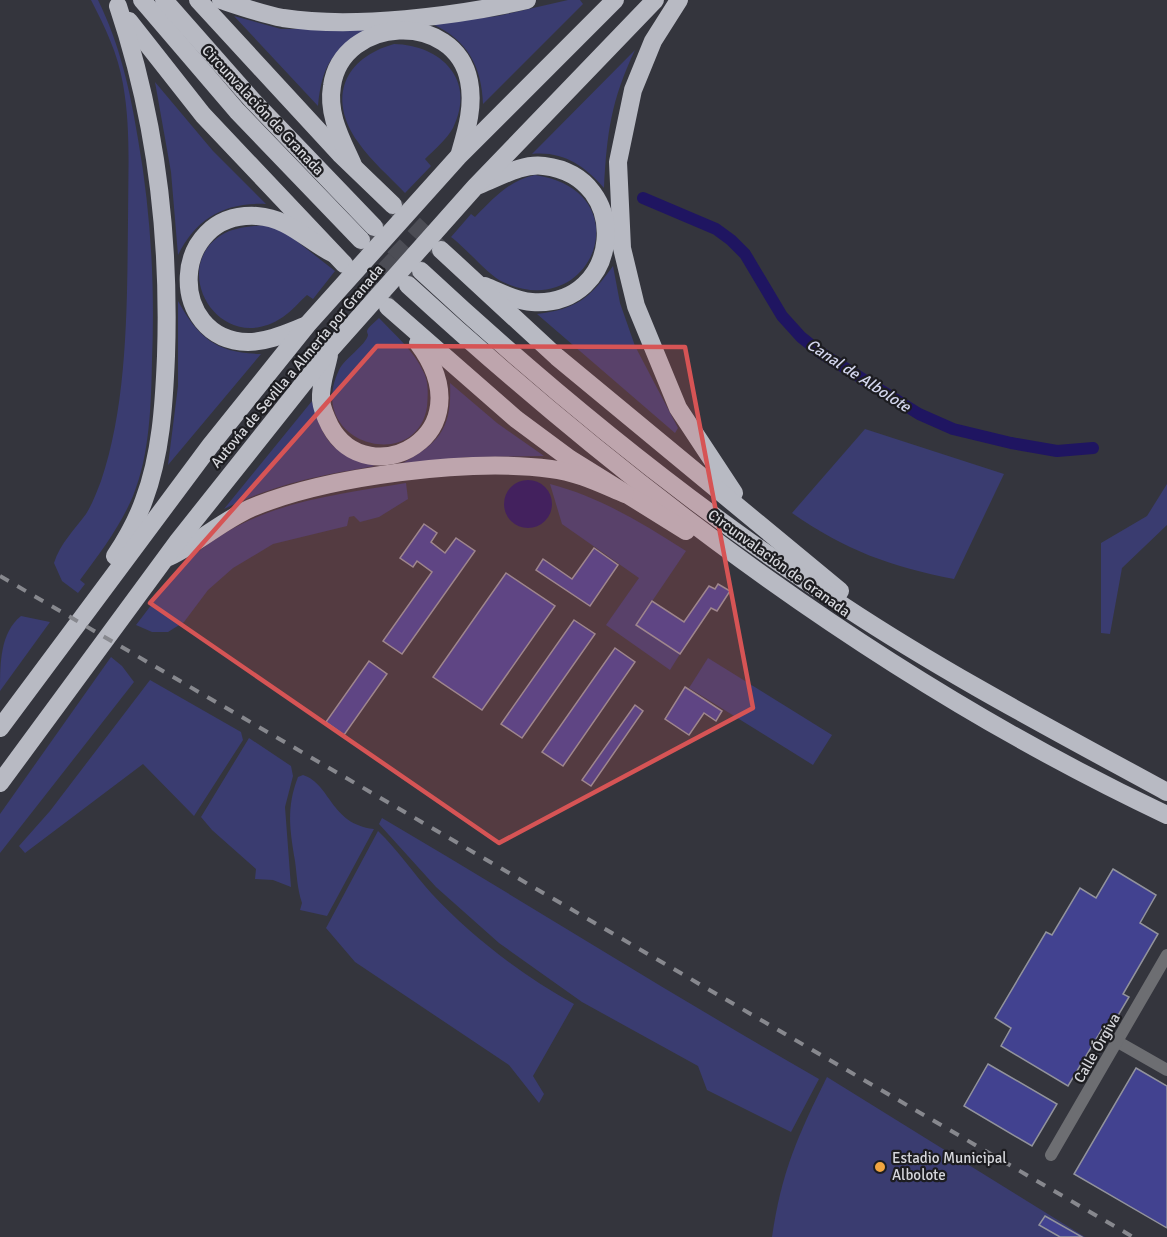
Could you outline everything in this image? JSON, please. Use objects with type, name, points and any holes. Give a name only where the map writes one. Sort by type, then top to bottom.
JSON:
[{"type":"highway","name":"Circunvalación de Granada","points":[[142,0],[237,111],[367,233],[164,0]]},
{"type":"highway","points":[[198,0],[393,205]]},
{"type":"highway","points":[[221,0],[259,13],[318,21],[424,16],[527,0]]},
{"type":"highway","name":"Autovía de Sevilla a Almería por Granada","points":[[92,596],[307,325],[458,157],[615,0]]},
{"type":"highway","name":"Autovía de Sevilla a Almería por Granada","points":[[0,783],[123,614],[255,441],[335,344],[460,203],[655,0]]},
{"type":"highway","points":[[679,0],[653,40],[633,90],[618,162],[622,248],[636,306],[678,408],[747,512]]},
{"type":"highway","points":[[116,3],[158,62],[203,115],[339,259],[286,222],[257,216],[233,219],[214,228],[201,238],[192,254],[188,273],[189,290],[196,311],[210,328],[228,338],[248,342],[271,339],[307,325]]},
{"type":"highway","points":[[0,728],[92,596],[134,525],[145,497],[158,447],[165,395],[168,303],[157,168],[143,92],[116,3]]},
{"type":"highway","points":[[353,165],[335,126],[331,104],[332,85],[339,64],[349,51],[363,39],[383,31],[406,30],[428,35],[448,46],[461,62],[469,79],[471,107],[458,157]]},
{"type":"highway","points":[[475,187],[518,168],[543,165],[565,170],[584,182],[598,198],[605,217],[607,237],[599,266],[588,282],[571,294],[552,302],[518,299],[475,283]]},
{"type":"highway","points":[[441,250],[566,364],[747,512],[819,575],[854,601],[867,621]]},
{"type":"highway","name":"Circunvalación de Granada","points":[[1167,792],[1035,720],[867,621],[722,522],[608,435],[490,335],[415,278],[470,342],[593,446],[800,603],[884,658],[984,718],[1167,815]]},
{"type":"highway","points":[[388,307],[516,419],[570,459],[723,557],[748,564]]},
{"type":"highway","points":[[335,344],[321,402],[334,433],[347,447],[364,455],[401,453],[418,444],[431,430],[438,416],[441,399],[439,378],[430,358],[405,321]]},
{"type":"highway","points":[[165,559],[248,509],[309,489],[382,475],[480,467],[553,469],[625,494]]},
{"type":"highway","points":[[1107,784],[1127,804],[1167,828]]},
{"type":"street","name":"Calle Órgiva","points":[[1051,1155],[1167,955]]},
{"type":"street","points":[[1118,1042],[1167,1070]]},
{"type":"highlighted area","points":[[377,346],[685,347],[753,708],[499,843],[150,603]]},
{"type":"shaded area","points":[[91,0],[98,0],[106,17],[128,85],[135,121],[149,222],[153,333],[148,429],[139,480],[116,529],[80,580],[85,584],[78,593],[62,581],[54,563],[64,543],[90,506],[110,451],[121,386],[127,285],[126,101],[114,51]]},
{"type":"shaded area","points":[[568,0],[580,0],[583,4],[483,104],[480,78],[470,56],[455,38],[432,24],[498,16]]},
{"type":"shaded area","points":[[234,16],[281,29],[366,29],[337,52],[331,60],[322,80],[318,106]]},
{"type":"shaded area","points":[[394,44],[411,46],[440,58],[450,68],[461,95],[459,111],[453,128],[425,159],[431,166],[405,193],[363,149],[349,126],[344,110],[343,95],[352,70],[377,50]]},
{"type":"shaded area","points":[[635,50],[615,101],[604,188],[572,161],[553,155],[532,154]]},
{"type":"shaded area","points":[[155,82],[213,151],[266,204],[237,206],[213,215],[194,231],[178,255],[171,172]]},
{"type":"shaded area","points":[[535,175],[568,186],[588,204],[596,227],[593,250],[581,271],[561,285],[535,290],[497,279],[451,237],[471,214],[475,217],[509,186]]},
{"type":"shaded area","points":[[266,225],[285,232],[335,271],[313,299],[307,295],[283,317],[260,327],[238,327],[221,318],[207,303],[200,285],[200,266],[208,248],[225,233],[240,228]]},
{"type":"shaded area","points":[[613,266],[620,303],[635,346],[678,428],[675,433],[537,314],[563,309],[581,300],[597,286]]},
{"type":"shaded area","points":[[178,301],[194,325],[211,341],[232,351],[261,354],[168,465],[178,386]]},
{"type":"shaded area","points":[[379,318],[419,364],[428,388],[427,407],[419,428],[404,440],[385,444],[366,441],[349,432],[336,416],[332,395],[339,370],[363,343],[368,335],[368,329]]},
{"type":"shaded area","points":[[450,383],[497,423],[544,456],[470,457],[403,463],[427,448],[442,432],[449,411]]},
{"type":"shaded area","points":[[312,401],[321,427],[332,445],[349,456],[375,466],[298,482],[262,493],[224,509]]},
{"type":"shaded area","points":[[865,429],[1004,474],[954,579],[910,569],[869,555],[831,537],[792,513]]},
{"type":"shaded area","points":[[528,480],[545,487],[552,504],[545,521],[528,528],[511,521],[504,504],[511,487]]},
{"type":"shaded area","points":[[406,483],[408,499],[379,517],[360,522],[354,516],[349,517],[347,526],[273,544],[233,568],[208,590],[184,622],[168,632],[152,632],[136,625],[189,560],[221,535],[245,522],[270,512],[324,497]]},
{"type":"shaded area","points":[[550,484],[603,504],[637,521],[686,551],[636,625],[680,654],[670,670],[606,625],[639,578],[562,524]]},
{"type":"shaded area","points":[[1167,484],[1167,525],[1122,568],[1110,634],[1101,633],[1101,543],[1147,516]]},
{"type":"shaded area","points":[[21,616],[50,622],[0,691],[1,659],[5,640],[14,623]]},
{"type":"shaded area","points":[[111,657],[122,666],[134,682],[0,853],[0,814]]},
{"type":"shaded area","points":[[708,658],[832,735],[813,765],[689,688]]},
{"type":"shaded area","points":[[150,680],[241,732],[243,740],[194,816],[143,764],[25,853],[19,846],[50,811]]},
{"type":"shaded area","points":[[249,738],[291,766],[293,776],[285,807],[291,887],[273,880],[255,879],[256,869],[212,830],[201,817]]},
{"type":"shaded area","points":[[303,775],[320,787],[348,820],[359,826],[374,829],[327,916],[300,910],[302,903],[297,882],[290,809],[298,777]]},
{"type":"shaded area","points":[[382,818],[819,1079],[791,1132],[707,1090],[698,1066],[582,1002],[499,943],[436,887],[379,824]]},
{"type":"shaded area","points":[[378,831],[447,910],[517,968],[574,1004],[533,1076],[544,1094],[539,1103],[509,1065],[355,962],[326,928]]},
{"type":"shaded area","name":"Estadio Municipal Albolote","points":[[827,1077],[1085,1237],[772,1237],[780,1193],[792,1155],[807,1117]]},
{"type":"building","points":[[424,524],[437,533],[431,542],[445,553],[456,538],[475,551],[402,654],[383,641],[432,572],[417,561],[413,567],[400,558]]},
{"type":"building","points":[[594,548],[618,565],[590,606],[536,570],[543,559],[572,579]]},
{"type":"building","points":[[506,573],[555,606],[482,710],[433,677]]},
{"type":"building","points":[[718,584],[730,591],[717,611],[711,608],[680,654],[636,625],[652,601],[684,622],[709,586],[715,589]]},
{"type":"building","points":[[574,620],[595,634],[522,738],[501,724]]},
{"type":"building","points":[[615,648],[635,662],[563,766],[542,752]]},
{"type":"building","points":[[369,661],[387,674],[344,735],[326,722]]},
{"type":"building","points":[[685,687],[722,711],[716,721],[704,713],[689,735],[665,719]]},
{"type":"building","points":[[635,705],[643,711],[591,786],[582,780]]},
{"type":"building","points":[[1113,869],[1156,895],[1140,923],[1158,934],[1123,994],[1129,997],[1110,1029],[1104,1026],[1068,1086],[1001,1046],[1011,1028],[995,1018],[1046,932],[1052,935],[1080,888],[1096,898]]},
{"type":"building","points":[[988,1064],[1057,1104],[1032,1146],[964,1106]]},
{"type":"building","points":[[1136,1068],[1167,1086],[1167,1228],[1074,1174]]},
{"type":"building","points":[[1045,1216],[1082,1237],[1060,1237],[1039,1225]]},
{"type":"waterway","name":"Canal de Albolote","points":[[643,198],[716,229],[731,240],[745,254],[782,316],[801,337],[821,353],[919,414],[953,429],[1011,443],[1057,451],[1093,448]]},
{"type":"tunnel","points":[[394,206],[440,249]]},
{"type":"tunnel","points":[[374,227],[419,270]]},
{"type":"tunnel","points":[[363,241],[408,284]]},
{"type":"tunnel","points":[[344,264],[388,306]]},
{"type":"railway","points":[[0,576],[1133,1237]]},
{"type":"place","name":"Estadio Municipal Albolote","points":[[880,1167]]}]
